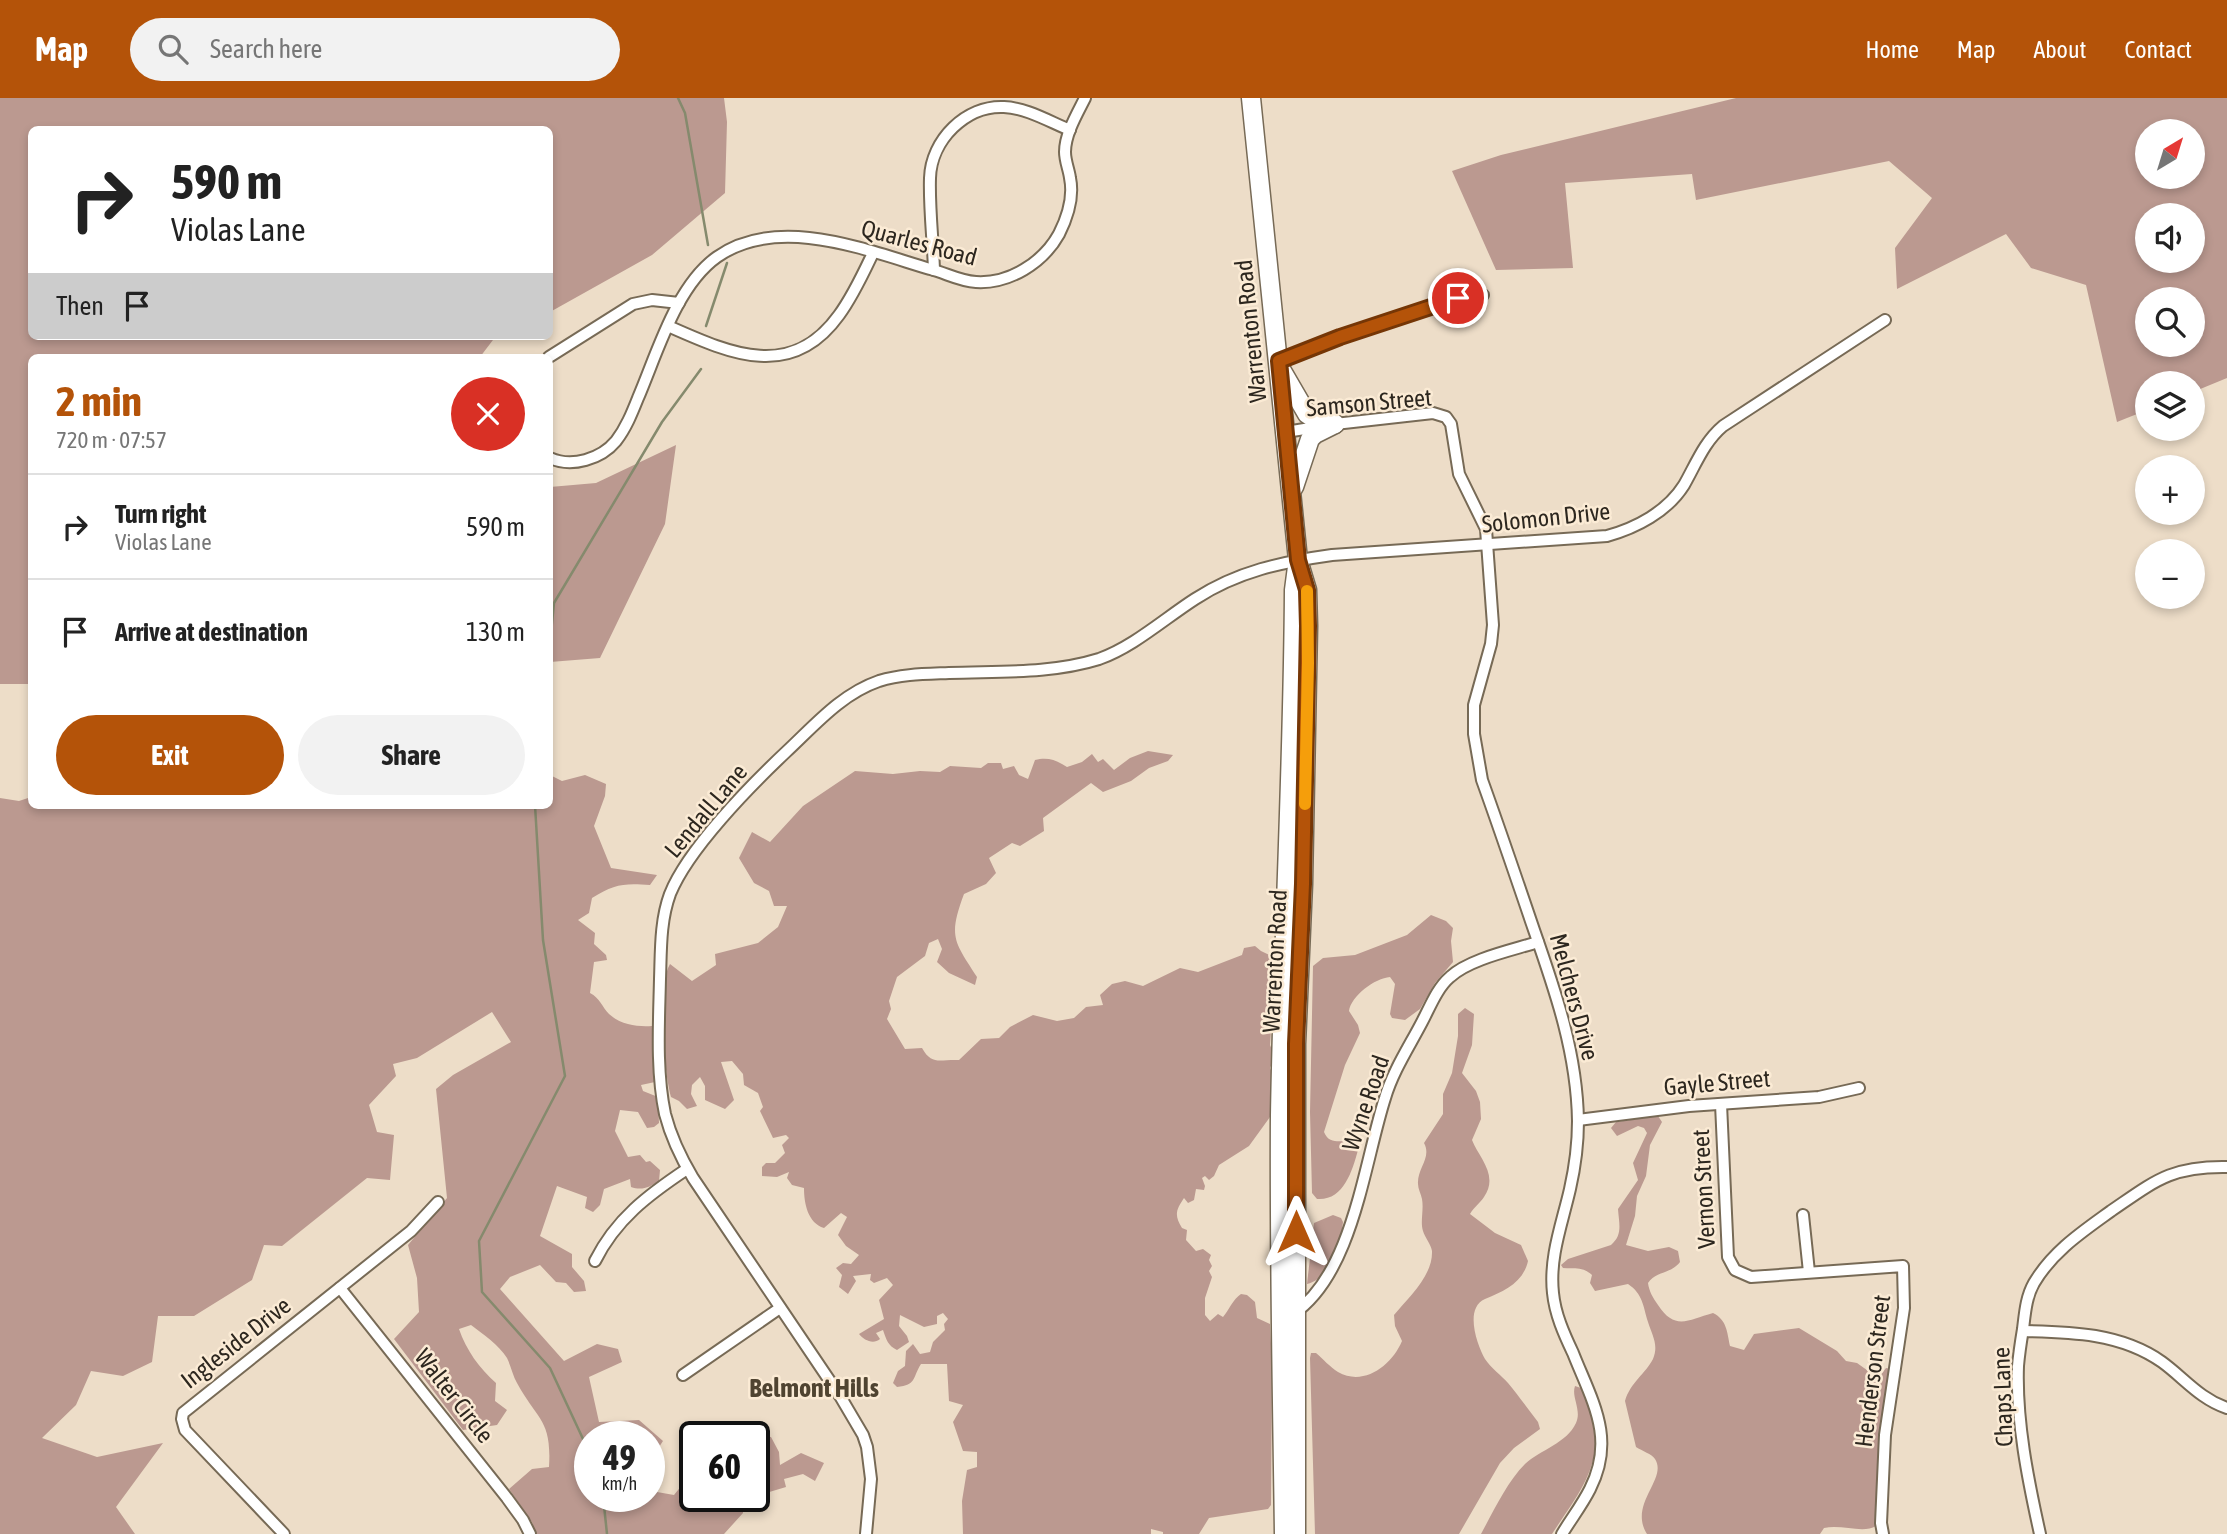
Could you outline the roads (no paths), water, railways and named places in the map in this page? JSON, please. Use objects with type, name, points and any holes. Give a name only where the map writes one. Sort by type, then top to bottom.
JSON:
[{"type":"main road","name":"Warrenton Road","points":[[1251,98],[1298,560],[1307,590],[1303,884],[1296,1044],[1296,1534]]},
{"type":"main road","points":[[1279,363],[1307,414],[1335,424]]},
{"type":"main road","points":[[1292,493],[1311,439],[1315,433],[1335,424]]},
{"type":"main road","name":"Warrenton Road","points":[[1284,1534],[1280,1113],[1292,753],[1294,590],[1298,560]]},
{"type":"street","name":"Quarles Road","points":[[553,459],[562,462],[587,460],[615,442],[632,411],[679,303],[696,277],[715,258],[751,240],[773,236],[816,237],[963,280],[992,281],[1017,274],[1042,256],[1059,234],[1070,204],[1071,180],[1065,153],[1070,130],[1085,98]]},
{"type":"street","points":[[934,270],[930,176],[936,150],[948,132],[978,111],[1004,107],[1025,111],[1070,130]]},
{"type":"street","points":[[668,326],[713,346],[743,355],[762,358],[792,352],[805,346],[830,327],[846,304],[873,253]]},
{"type":"street","points":[[1279,363],[1340,337],[1458,298],[1483,295]]},
{"type":"street","points":[[553,354],[633,304],[652,300],[679,303]]},
{"type":"street","name":"Solomon Drive","points":[[1298,560],[1332,555],[1607,536],[1624,531],[1670,504],[1709,439],[1723,426],[1885,320]]},
{"type":"street","name":"Samson Street","points":[[1286,432],[1433,413],[1446,417],[1453,430],[1460,474],[1486,529],[1487,545]]},
{"type":"street","name":"Melchers Drive","points":[[1487,545],[1493,625],[1491,644],[1474,705],[1476,757],[1565,1022],[1571,1051],[1578,1120],[1575,1161],[1553,1261],[1553,1295],[1562,1329],[1600,1420],[1603,1449],[1598,1473],[1590,1490],[1562,1534]]},
{"type":"street","name":"Lendall Lane","points":[[866,1534],[871,1479],[863,1434],[687,1169],[670,1130],[660,1074],[659,1009],[664,913],[678,879],[711,833],[774,764],[838,703],[866,686],[914,674],[1044,669],[1083,664],[1119,650],[1225,582],[1262,567],[1298,560]]},
{"type":"street","name":"Wyne Road","points":[[1280,1323],[1314,1297],[1331,1273],[1351,1221],[1385,1097],[1400,1062],[1443,985],[1458,970],[1538,942]]},
{"type":"street","name":"Gayle Street","points":[[1578,1120],[1637,1111],[1819,1097],[1859,1088]]},
{"type":"street","name":"Vernon Street","points":[[1721,1104],[1728,1258],[1735,1270]]},
{"type":"street","name":"Chaps Lane","points":[[2040,1534],[2021,1419],[2018,1366],[2026,1304],[2034,1284],[2059,1251],[2071,1240],[2168,1174],[2207,1167],[2227,1167]]},
{"type":"street","points":[[595,1261],[614,1229],[632,1209],[687,1169]]},
{"type":"street","name":"Ingleside Drive","points":[[284,1534],[185,1430],[182,1419],[186,1409],[411,1231],[438,1202]]},
{"type":"street","points":[[1803,1215],[1809,1272]]},
{"type":"street","name":"Henderson Street","points":[[1735,1270],[1740,1275],[1751,1277],[1903,1266],[1904,1308],[1885,1435],[1881,1523],[1883,1534]]},
{"type":"street","name":"Walter Circle","points":[[340,1288],[507,1498],[530,1534]]},
{"type":"street","points":[[683,1375],[780,1308]]},
{"type":"street","points":[[2023,1331],[2094,1335],[2124,1342],[2146,1351],[2202,1396],[2227,1408]]},
{"type":"waterway","points":[[678,98],[685,113],[708,245]]},
{"type":"waterway","points":[[706,326],[727,263]]},
{"type":"waterway","points":[[553,613],[554,603],[662,422],[701,369]]},
{"type":"waterway","points":[[535,809],[543,940],[565,1076],[479,1241],[482,1292],[550,1368],[575,1421]]},
{"type":"waterway","points":[[605,1512],[607,1534]]},
{"type":"district","name":"Belmont Hills","points":[[814,1388]]}]
